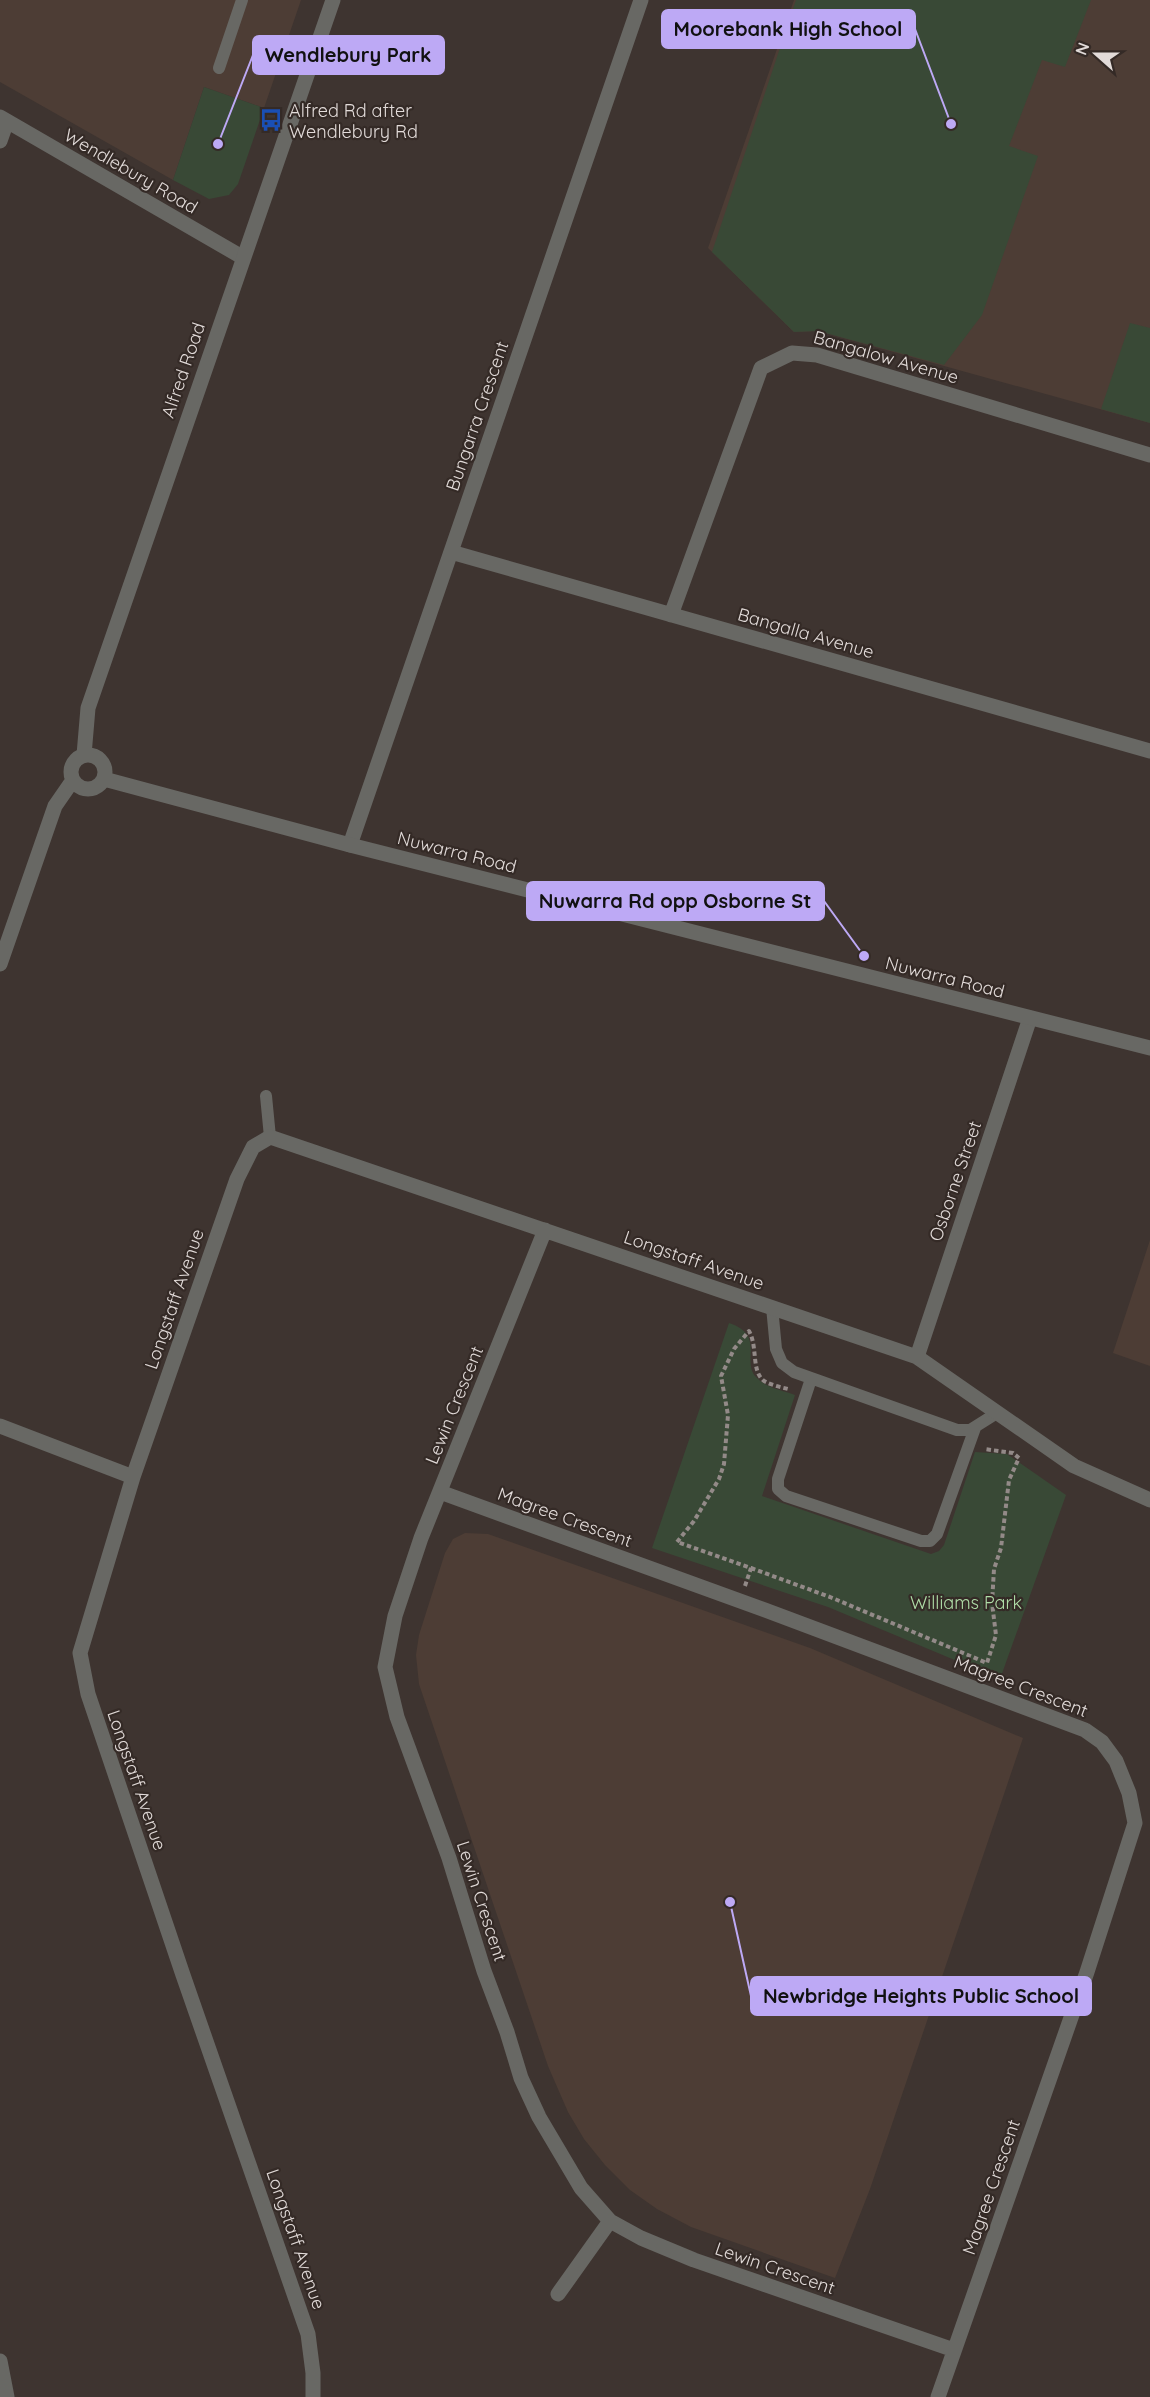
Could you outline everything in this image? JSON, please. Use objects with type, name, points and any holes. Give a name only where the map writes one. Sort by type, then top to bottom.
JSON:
[{"type":"street","name":"Alfred Road","points":[[84,755],[88,708],[242,257],[333,0]]},
{"type":"street","name":"Bungarra Crescent","points":[[350,845],[641,0]]},
{"type":"street","name":"Wendlebury Road","points":[[3,119],[242,257]]},
{"type":"street","points":[[0,141],[3,119]]},
{"type":"street","name":"Bangalow Avenue","points":[[671,615],[761,368],[792,353],[817,355],[1150,455]]},
{"type":"street","name":"Bangalla Avenue","points":[[451,552],[1150,751]]},
{"type":"street","points":[[84,755],[95,756],[103,763],[104,779],[97,787],[81,788],[73,780],[71,775],[73,765],[84,755]]},
{"type":"street","name":"Nuwarra Road","points":[[104,779],[350,845],[1150,1048]]},
{"type":"street","points":[[0,964],[54,806],[73,780]]},
{"type":"street","name":"Osborne Street","points":[[916,1357],[1030,1018]]},
{"type":"street","name":"Longstaff Avenue","points":[[313,2397],[313,2373],[308,2334],[88,1694],[80,1653],[133,1477],[237,1179],[244,1160],[253,1147],[270,1137],[916,1357],[1074,1466],[1150,1500]]},
{"type":"street","name":"Lewin Crescent","points":[[545,1230],[421,1539],[395,1616],[385,1667],[397,1717],[449,1858],[484,1971],[507,2032],[521,2078],[539,2117],[581,2188],[610,2221],[641,2238],[694,2260],[954,2350]]},
{"type":"street","points":[[0,1426],[133,1477]]},
{"type":"street","name":"Magree Crescent","points":[[440,1492],[1085,1730],[1102,1742],[1116,1761],[1129,1793],[1135,1823],[1087,1972],[938,2397]]},
{"type":"street","points":[[558,2294],[610,2221]]},
{"type":"street","points":[[0,2361],[7,2397]]},
{"type":"lane","points":[[219,68],[242,0]]},
{"type":"lane","points":[[266,1096],[270,1137]]},
{"type":"lane","points":[[772,1307],[776,1349],[782,1363],[794,1372],[957,1430],[970,1431],[997,1413]]},
{"type":"lane","points":[[811,1378],[778,1479],[778,1489],[786,1496],[921,1541],[930,1541],[937,1534],[975,1428]]},
{"type":"path","points":[[806,1395],[765,1382],[758,1374],[755,1341],[749,1330],[734,1349],[724,1368],[722,1383],[728,1415],[724,1464],[712,1494],[676,1542],[830,1597],[987,1663],[996,1635],[992,1603],[994,1569],[1001,1548],[1009,1480],[1019,1458],[1013,1453],[1002,1450],[968,1447]]},
{"type":"path","points":[[739,1601],[752,1568]]},
{"type":"shaded area","points":[[0,0],[301,0],[264,108],[204,87],[173,180],[0,82]]},
{"type":"shaded area","points":[[794,0],[1150,0],[1150,423],[818,331],[794,332],[708,248]]},
{"type":"shaded area","points":[[1150,1240],[1150,1366],[1113,1353]]},
{"type":"shaded area","points":[[465,1533],[488,1534],[810,1648],[1023,1738],[870,2189],[835,2278],[691,2227],[657,2209],[630,2190],[605,2165],[584,2139],[568,2112],[548,2066],[419,1684],[416,1655],[419,1635],[445,1553],[453,1539]]},
{"type":"green space","points":[[796,0],[1091,0],[1065,67],[1042,60],[1009,146],[1038,156],[982,315],[944,365],[818,331],[794,332],[712,252]]},
{"type":"green space","points":[[204,87],[264,108],[238,184],[229,195],[209,199],[173,180]]},
{"type":"green space","points":[[1130,323],[1150,328],[1150,423],[1101,409]]},
{"type":"green space","name":"Williams Park","points":[[729,1323],[747,1334],[751,1348],[752,1371],[756,1377],[769,1386],[795,1395],[762,1496],[931,1554],[939,1551],[944,1545],[975,1452],[1007,1454],[1066,1495],[1000,1679],[828,1607],[652,1548]]},
{"type":"place","name":"Alfred Rd after Wendlebury Rd","points":[[271,120]]},
{"type":"place","name":"Moorebank High School","points":[[951,124]]},
{"type":"place","name":"Wendlebury Park","points":[[218,144]]},
{"type":"place","name":"Nuwarra Rd opp Osborne St","points":[[864,956]]},
{"type":"place","name":"Newbridge Heights Public School","points":[[730,1902]]}]
